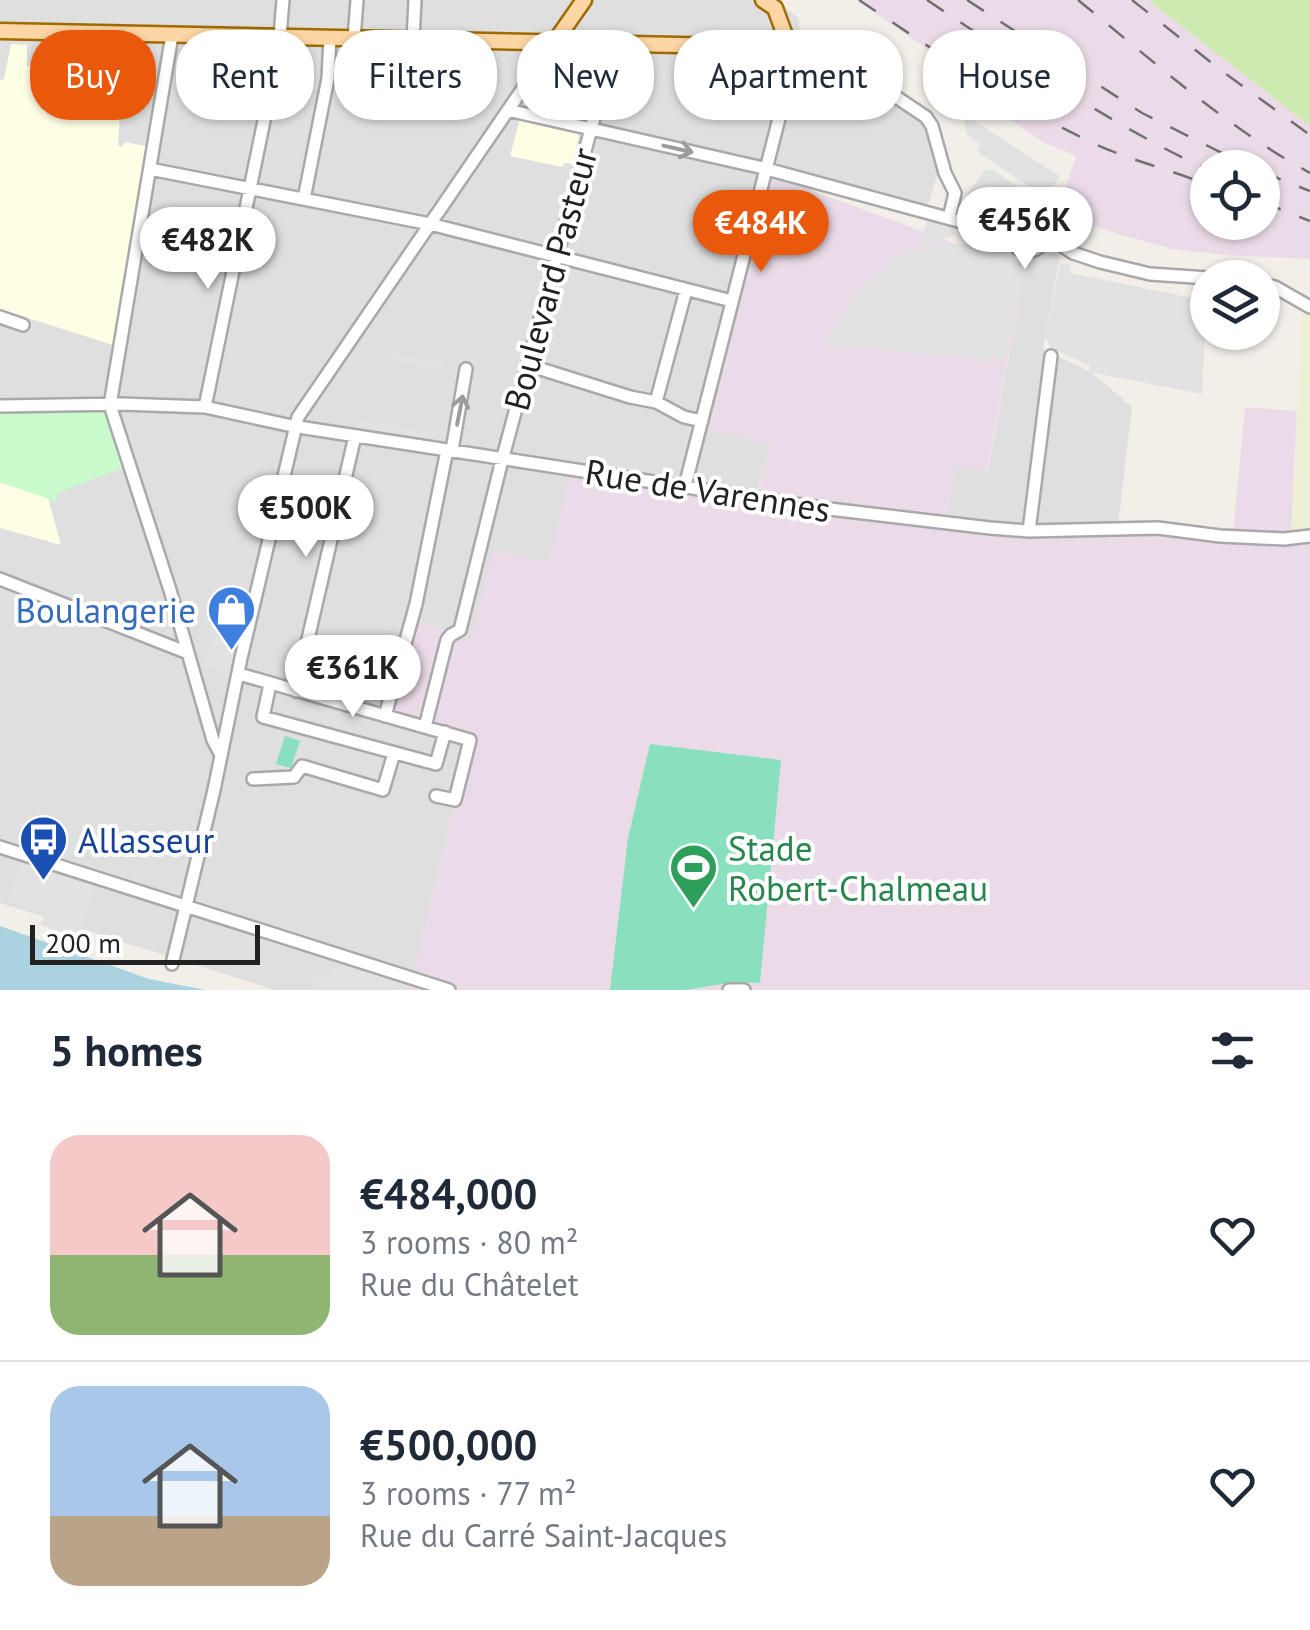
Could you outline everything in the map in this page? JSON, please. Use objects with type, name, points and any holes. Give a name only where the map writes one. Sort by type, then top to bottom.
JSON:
[{"type":"main road","points":[[563,30],[584,0]]},
{"type":"main road","points":[[763,0],[775,8],[783,30]]},
{"type":"main road","points":[[0,31],[176,34]]},
{"type":"main road","points":[[314,38],[334,38]]},
{"type":"street","points":[[281,30],[283,0]]},
{"type":"street","points":[[354,30],[356,0]]},
{"type":"street","points":[[414,30],[415,0]]},
{"type":"street","points":[[172,34],[110,405],[213,740],[221,755]]},
{"type":"street","points":[[304,199],[328,78],[330,38]]},
{"type":"street","points":[[172,964],[298,417],[517,97]]},
{"type":"street","points":[[903,102],[932,126],[944,173],[955,192],[951,213]]},
{"type":"street","points":[[508,110],[766,168],[951,213],[984,228],[1012,231]]},
{"type":"street","points":[[205,406],[264,120]]},
{"type":"street","name":"Boulevard Pasteur","points":[[426,727],[447,640],[460,630],[593,120]]},
{"type":"street","points":[[685,486],[776,120]]},
{"type":"street","points":[[150,169],[430,224],[732,301]]},
{"type":"street","points":[[1073,253],[1044,234],[1040,224],[1030,219],[1020,221],[1012,231],[1013,244],[1029,252],[1038,248],[1073,253],[1150,274],[1190,277]]},
{"type":"street","points":[[1038,248],[1044,234]]},
{"type":"street","points":[[656,402],[686,290]]},
{"type":"street","points":[[1280,292],[1310,308]]},
{"type":"street","points":[[0,317],[22,324]]},
{"type":"street","points":[[1029,531],[1051,356]]},
{"type":"street","points":[[528,366],[656,402],[702,422]]},
{"type":"street","points":[[386,716],[416,604],[466,369]]},
{"type":"street","name":"Rue de Varennes","points":[[0,406],[205,406],[355,436],[887,517],[1029,531],[1158,528],[1252,538],[1310,536]]},
{"type":"street","points":[[296,691],[355,436]]},
{"type":"street","points":[[0,579],[188,652]]},
{"type":"street","points":[[239,674],[470,740],[455,800],[436,796]]},
{"type":"street","points":[[270,684],[263,717],[436,764],[445,732]]},
{"type":"street","points":[[208,723],[226,734]]},
{"type":"street","points":[[253,779],[294,777],[302,766],[383,790],[394,752]]},
{"type":"street","points":[[0,847],[448,990]]},
{"type":"street","points":[[730,990],[744,990]]},
{"type":"shaded area","points":[[0,0],[773,0],[799,18],[800,30],[674,30],[674,120],[903,120],[903,107],[928,123],[940,166],[924,218],[773,176],[710,428],[771,446],[754,501],[549,562],[493,552],[471,640],[414,619],[470,741],[410,990],[275,990],[0,903]]},
{"type":"shaded area","points":[[857,0],[1148,0],[1310,126],[1310,259],[1172,249],[1057,212],[1076,156],[1043,142],[1011,120],[1086,120],[1086,30],[923,30],[923,46]]},
{"type":"shaded area","points":[[11,44],[27,45],[30,120],[120,120],[118,145],[122,147],[125,142],[146,146],[113,345],[0,309],[0,81],[4,79]]},
{"type":"shaded area","points":[[520,120],[579,136],[572,164],[562,167],[510,156]]},
{"type":"shaded area","points":[[964,120],[972,120],[1060,176],[1054,186],[1040,194],[977,152],[980,144],[967,135]]},
{"type":"shaded area","points":[[992,169],[1028,195],[1024,203],[990,211],[967,195],[984,171]]},
{"type":"shaded area","points":[[772,176],[1025,269],[987,470],[954,467],[947,522],[1117,534],[1233,534],[1245,407],[1297,411],[1291,536],[1310,534],[1310,990],[410,990],[470,742],[391,720],[413,619],[471,640],[493,551],[549,562],[570,475],[755,501],[771,446],[710,429]]},
{"type":"shaded area","points":[[927,219],[953,227],[955,235],[920,246]]},
{"type":"shaded area","points":[[939,242],[1004,248],[1015,261],[1025,262],[1005,362],[823,344],[854,296],[893,259]]},
{"type":"shaded area","points":[[1040,250],[1060,255],[1043,349],[1091,372],[1132,407],[1117,534],[947,523],[954,466],[988,469],[1025,269]]},
{"type":"shaded area","points":[[1060,263],[1071,265],[1070,273],[1190,298],[1190,350],[1204,350],[1202,394],[1089,372],[1090,366],[1050,347],[1045,338]]},
{"type":"shaded area","points":[[1303,308],[1310,313],[1310,534],[1291,537]]},
{"type":"shaded area","points":[[390,353],[446,363],[441,370],[385,359]]},
{"type":"shaded area","points":[[359,420],[435,432],[434,443],[358,431]]},
{"type":"shaded area","points":[[0,482],[48,498],[61,545],[0,528]]},
{"type":"shaded area","points":[[211,635],[239,641],[231,673],[204,667]]},
{"type":"shaded area","points":[[20,861],[95,886],[80,933],[73,936],[40,925],[45,913],[9,901]]},
{"type":"shaded area","points":[[348,963],[398,980],[394,990],[311,990],[315,978]]},
{"type":"green space","points":[[1148,0],[1310,0],[1310,126]]},
{"type":"green space","points":[[103,409],[123,468],[59,492],[55,501],[0,482],[0,411]]},
{"type":"green space","points":[[285,736],[300,741],[291,768],[276,764]]},
{"type":"green space","name":"Stade Robert-Chalmeau","points":[[650,744],[781,760],[760,983],[735,982],[685,990],[610,990],[628,838]]},
{"type":"water","points":[[0,926],[149,979],[206,990],[0,990]]},
{"type":"railway","points":[[859,0],[972,75],[1060,127],[1119,154],[1190,179]]},
{"type":"railway","points":[[927,0],[1099,112],[1190,161]]},
{"type":"railway","points":[[967,0],[1142,113],[1216,150]]},
{"type":"railway","points":[[1078,0],[1219,114],[1310,173]]},
{"type":"railway","points":[[1132,0],[1310,135]]},
{"type":"railway","points":[[1280,179],[1310,191]]},
{"type":"railway","points":[[1280,209],[1310,221]]},
{"type":"place","name":"Boulangerie","points":[[231,652]]},
{"type":"place","name":"Allasseur","points":[[43,882]]},
{"type":"place","name":"Stade Robert-Chalmeau","points":[[693,910]]}]
